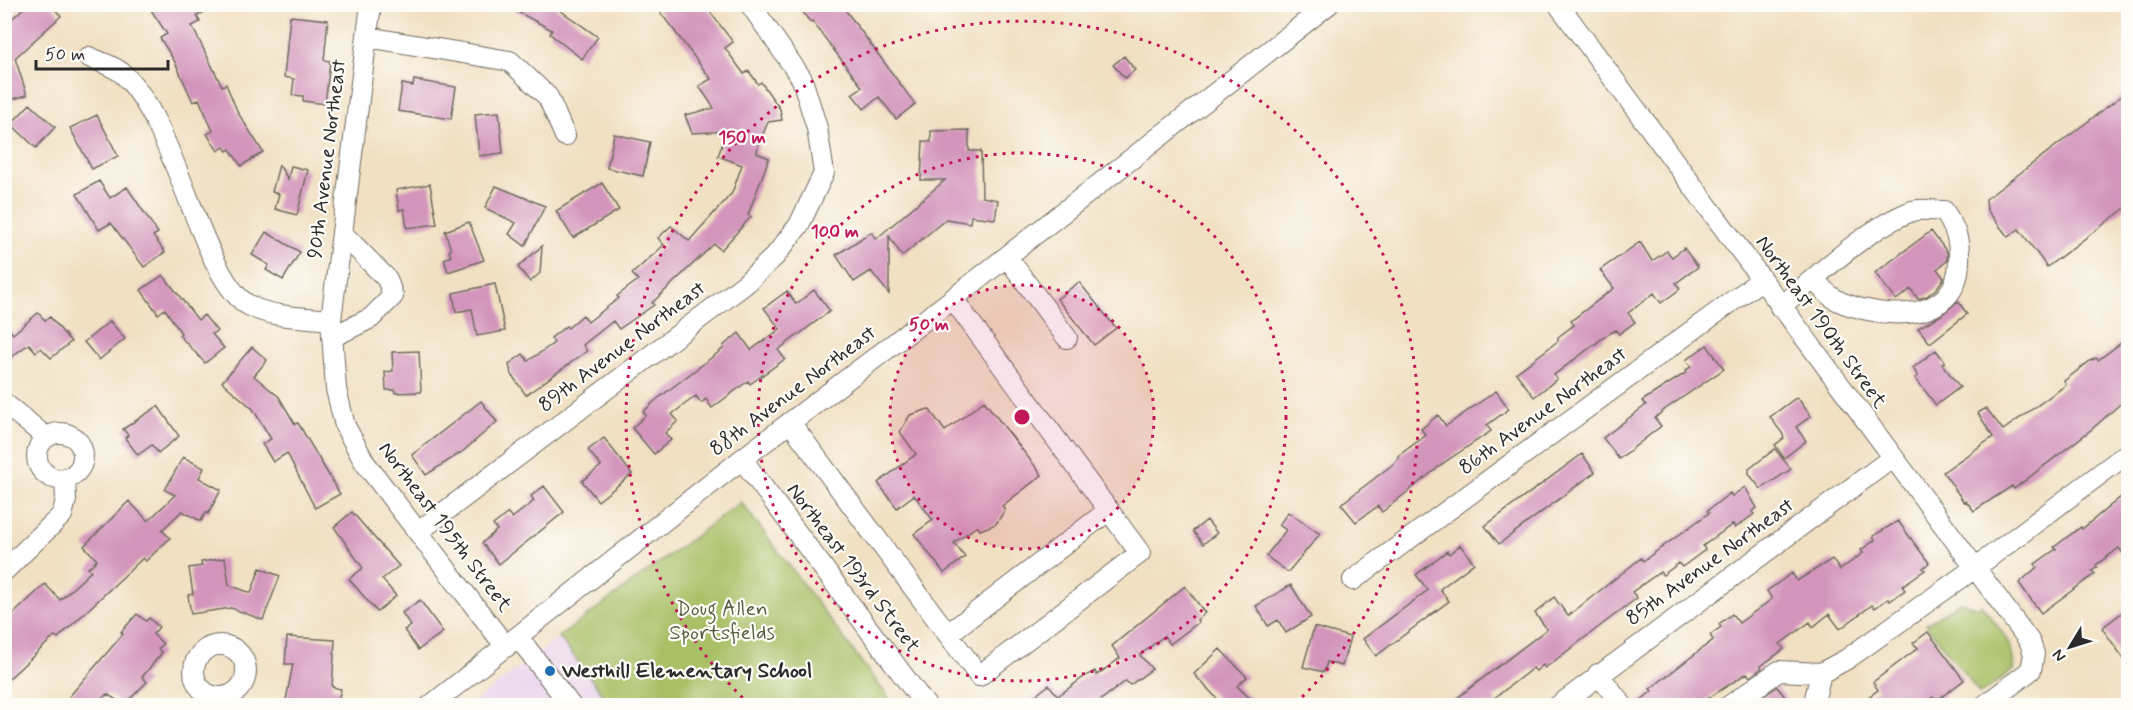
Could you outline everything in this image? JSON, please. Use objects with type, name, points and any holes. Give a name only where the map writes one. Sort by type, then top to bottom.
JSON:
[{"type":"street","name":"89th Avenue Northeast","points":[[418,532],[745,284],[775,256],[799,225],[824,173],[817,128],[802,79],[750,4]]},
{"type":"street","name":"88th Avenue Northeast","points":[[430,705],[742,459],[953,299],[1329,4]]},
{"type":"street","name":"Northeast 190th Street","points":[[1558,4],[2030,642],[2034,654],[2031,670],[1984,705]]},
{"type":"street","name":"90th Avenue Northeast","points":[[331,329],[368,37],[369,6]]},
{"type":"street","points":[[368,37],[510,61],[548,97],[565,136]]},
{"type":"street","points":[[89,57],[121,71],[139,91],[161,129],[217,264],[235,295],[249,306],[331,329],[371,318],[393,296],[387,279],[342,233]]},
{"type":"street","points":[[1780,307],[1814,280],[1880,228],[1914,210],[1944,211],[1960,242],[1956,287],[1944,300],[1925,311],[1896,314],[1843,303],[1828,295],[1814,280]]},
{"type":"street","points":[[1007,257],[1067,338]]},
{"type":"street","name":"86th Avenue Northeast","points":[[1353,580],[1761,280]]},
{"type":"street","points":[[790,422],[979,676],[989,669],[1140,553],[953,299]]},
{"type":"street","name":"Northeast 195th Street","points":[[331,329],[336,389],[345,426],[365,463],[418,532],[512,642],[571,705]]},
{"type":"street","points":[[4,403],[46,437]]},
{"type":"street","points":[[64,433],[79,443],[83,460],[80,469],[65,479],[56,480],[40,470],[37,452],[46,437],[64,433]]},
{"type":"street","points":[[1729,705],[1779,671],[1821,673],[1846,659],[1975,568],[2128,453]]},
{"type":"street","name":"85th Avenue Northeast","points":[[1558,705],[1892,458]]},
{"type":"street","name":"Northeast 193rd Street","points":[[742,459],[926,705]]},
{"type":"street","points":[[4,571],[62,515],[66,500],[65,479]]},
{"type":"street","points":[[948,634],[1109,510]]},
{"type":"street","points":[[1813,705],[1821,673]]},
{"type":"street","points":[[1599,674],[1623,705]]},
{"type":"shaded area","name":"Westhill Elementary School","points":[[559,637],[611,705],[469,706]]},
{"type":"green space","name":"Doug Allen Sportsfields","points":[[741,502],[894,705],[611,705],[559,637]]},
{"type":"green space","points":[[1960,602],[1978,608],[1981,604],[2004,635],[2013,660],[2013,670],[1980,694],[1926,624]]},
{"type":"building","points":[[28,4],[50,4],[61,16],[15,58],[27,95],[4,102],[4,26]]},
{"type":"building","points":[[147,4],[218,4],[197,16],[200,22],[192,26],[222,86],[226,84],[238,113],[263,152],[241,166],[230,149],[227,151],[224,147],[218,151],[207,134],[213,131],[199,99],[193,102],[175,62],[160,38],[167,34]]},
{"type":"building","points":[[503,4],[551,4],[598,37],[582,59],[550,34],[552,30]]},
{"type":"building","points":[[654,4],[704,4],[733,42],[725,48],[744,74],[749,71],[758,84],[761,82],[780,109],[782,120],[768,122],[758,146],[757,153],[769,158],[748,215],[751,217],[721,250],[714,244],[652,303],[654,305],[619,329],[613,321],[583,345],[587,351],[526,395],[511,374],[509,364],[523,354],[528,361],[554,343],[551,338],[566,326],[568,328],[583,315],[588,322],[619,298],[617,296],[638,280],[632,274],[664,245],[658,238],[671,226],[689,241],[732,193],[742,165],[718,156],[727,131],[692,133],[685,115],[714,108],[699,86],[711,79]]},
{"type":"building","points":[[797,4],[841,4],[915,104],[896,119],[879,97],[864,109],[852,94],[862,87]]},
{"type":"building","points":[[290,16],[328,20],[324,60],[330,61],[325,104],[303,101],[303,96],[292,95],[294,79],[284,77]]},
{"type":"building","points":[[1124,56],[1135,70],[1125,78],[1113,65]]},
{"type":"building","points":[[414,80],[456,87],[451,119],[398,111],[402,84],[413,86]]},
{"type":"building","points":[[2128,91],[2128,206],[2047,267],[2019,229],[2008,237],[1987,210],[1986,199]]},
{"type":"building","points":[[30,104],[55,127],[36,148],[11,124]]},
{"type":"building","points":[[499,112],[503,153],[479,156],[475,114]]},
{"type":"building","points":[[97,115],[118,156],[92,169],[70,128]]},
{"type":"building","points":[[969,130],[969,151],[981,151],[982,197],[998,200],[995,219],[971,216],[970,223],[946,219],[902,256],[889,236],[889,294],[871,271],[854,282],[836,255],[871,232],[876,239],[945,180],[921,180],[923,141],[931,142],[931,131]]},
{"type":"building","points":[[614,134],[650,142],[643,176],[607,168]]},
{"type":"building","points":[[279,165],[288,179],[291,166],[308,170],[297,215],[275,209],[279,194],[272,192]]},
{"type":"building","points":[[99,181],[110,198],[127,187],[158,233],[153,236],[165,252],[144,267],[111,223],[99,230],[77,194]]},
{"type":"building","points":[[602,183],[619,210],[573,238],[556,211]]},
{"type":"building","points":[[430,184],[437,224],[407,228],[404,209],[399,210],[396,190]]},
{"type":"building","points":[[496,186],[545,206],[525,246],[509,234],[516,223],[485,208]]},
{"type":"building","points":[[469,222],[484,260],[448,272],[444,259],[451,256],[449,251],[451,250],[445,231]]},
{"type":"building","points":[[1931,231],[1947,252],[1947,261],[1937,269],[1944,278],[1927,296],[1918,299],[1911,289],[1896,300],[1875,273]]},
{"type":"building","points":[[266,232],[300,252],[283,280],[266,270],[269,265],[252,255]]},
{"type":"building","points":[[1640,242],[1652,261],[1667,251],[1672,257],[1684,248],[1698,267],[1676,283],[1680,289],[1661,303],[1654,293],[1628,313],[1635,322],[1619,334],[1616,330],[1607,335],[1554,375],[1557,379],[1534,397],[1516,373],[1558,341],[1558,337],[1574,325],[1571,321],[1614,288],[1600,270]]},
{"type":"building","points":[[542,246],[540,273],[530,282],[518,267]]},
{"type":"building","points":[[163,275],[198,320],[204,315],[217,331],[212,334],[224,348],[205,363],[179,335],[181,333],[165,309],[158,314],[141,290]]},
{"type":"building","points":[[1079,282],[1116,328],[1094,345],[1057,299]]},
{"type":"building","points":[[495,284],[505,331],[477,336],[472,309],[456,312],[453,293]]},
{"type":"building","points":[[814,290],[830,311],[778,350],[785,359],[750,384],[748,381],[712,408],[706,399],[701,403],[696,396],[672,414],[678,421],[665,433],[671,440],[654,454],[632,428],[646,415],[643,412],[724,348],[723,346],[739,333],[751,350],[780,329],[764,308],[787,291],[796,304]]},
{"type":"building","points":[[1958,301],[1967,314],[1930,343],[1918,328],[1940,316]]},
{"type":"building","points":[[38,313],[45,320],[50,317],[71,342],[51,358],[41,348],[36,352],[29,344],[4,362],[4,323],[13,334]]},
{"type":"building","points":[[110,321],[125,339],[99,360],[84,342]]},
{"type":"building","points":[[2128,338],[2128,390],[2124,394],[2127,398],[2092,429],[2014,489],[2012,486],[1974,511],[1966,501],[1964,502],[1943,472],[1993,437],[1978,413],[1986,408],[2003,430],[2066,385],[2064,381],[2090,361],[2096,358],[2098,360]]},
{"type":"building","points":[[1707,345],[1724,369],[1664,410],[1655,418],[1661,426],[1619,459],[1603,438],[1646,405],[1642,401],[1687,372],[1686,370],[1691,367],[1686,360]]},
{"type":"building","points":[[252,347],[267,360],[254,376],[279,397],[295,424],[298,423],[340,494],[315,508],[287,453],[273,462],[262,444],[271,439],[253,409],[222,382]]},
{"type":"building","points":[[1936,350],[1945,362],[1942,364],[1960,387],[1936,405],[1915,378],[1918,376],[1913,368]]},
{"type":"building","points":[[419,351],[421,392],[395,393],[395,390],[386,390],[385,372],[393,371],[392,352]]},
{"type":"building","points":[[1496,391],[1509,409],[1487,425],[1491,431],[1445,462],[1382,512],[1378,506],[1356,522],[1341,504],[1392,465],[1399,458],[1398,456],[1426,435],[1421,429],[1438,415],[1446,426]]},
{"type":"building","points":[[1797,397],[1811,416],[1796,427],[1806,441],[1784,458],[1775,445],[1784,438],[1770,417]]},
{"type":"building","points":[[481,401],[497,422],[462,452],[426,475],[412,455]]},
{"type":"building","points":[[984,401],[1042,475],[1002,506],[1005,510],[996,524],[980,530],[977,526],[954,543],[965,557],[944,573],[914,534],[933,520],[914,495],[897,508],[878,483],[916,454],[900,432],[910,415],[929,409],[945,431]]},
{"type":"building","points":[[158,406],[179,436],[158,453],[152,445],[138,455],[125,438],[128,435],[123,429]]},
{"type":"building","points":[[604,438],[632,474],[598,501],[582,481],[601,466],[588,450]]},
{"type":"building","points":[[1775,449],[1791,469],[1761,489],[1749,474],[1749,469]]},
{"type":"building","points":[[1582,454],[1595,472],[1499,544],[1485,526]]},
{"type":"building","points":[[183,457],[204,468],[199,478],[221,490],[208,514],[206,512],[201,521],[182,511],[162,530],[170,538],[146,561],[143,558],[58,638],[55,636],[4,683],[4,623],[45,584],[60,600],[84,578],[91,571],[88,568],[97,560],[84,546],[129,501],[148,521],[175,495],[165,490]]},
{"type":"building","points":[[544,486],[564,512],[499,564],[482,543],[497,530],[493,525],[508,513],[512,518],[534,501],[531,496]]},
{"type":"building","points":[[1745,487],[1757,508],[1752,512],[1754,514],[1735,528],[1733,524],[1703,546],[1705,550],[1682,567],[1679,563],[1663,575],[1660,572],[1632,592],[1637,598],[1545,668],[1543,665],[1536,671],[1533,668],[1493,699],[1498,705],[1448,705],[1547,629],[1535,613],[1554,597],[1568,616],[1641,558],[1643,561],[1709,513],[1707,511],[1730,493],[1732,496]]},
{"type":"building","points":[[2128,491],[2128,560],[2119,548],[2096,565],[2097,567],[2092,571],[2095,574],[2041,613],[2019,583],[2037,567],[2035,564],[2056,549],[2054,547],[2081,527],[2082,529]]},
{"type":"building","points":[[352,512],[399,566],[382,579],[396,596],[377,612],[349,579],[363,568],[334,527]]},
{"type":"building","points":[[1288,512],[1320,534],[1288,572],[1266,556],[1286,530],[1279,525]]},
{"type":"building","points":[[1207,520],[1217,533],[1203,544],[1193,531]]},
{"type":"building","points":[[1898,521],[1929,563],[1923,568],[1925,570],[1902,586],[1905,590],[1890,601],[1888,599],[1875,608],[1872,605],[1840,629],[1829,614],[1813,627],[1810,622],[1780,644],[1784,649],[1750,677],[1747,673],[1698,705],[1635,705],[1652,691],[1650,689],[1713,640],[1710,635],[1721,627],[1719,624],[1732,614],[1739,623],[1772,599],[1767,591],[1792,573],[1797,581],[1832,559],[1840,570],[1863,553],[1861,550],[1875,540],[1873,536]]},
{"type":"building","points":[[1460,545],[1474,563],[1440,589],[1449,601],[1376,656],[1363,639],[1428,590],[1416,575],[1447,551],[1449,554]]},
{"type":"building","points":[[225,558],[229,585],[251,593],[260,568],[280,576],[263,620],[231,608],[191,614],[188,595],[193,594],[189,568],[202,566],[201,562]]},
{"type":"building","points":[[1291,585],[1311,617],[1286,633],[1278,620],[1268,626],[1256,606]]},
{"type":"building","points":[[1185,586],[1205,613],[1197,620],[1199,622],[1170,644],[1164,636],[1140,655],[1152,669],[1130,685],[1126,681],[1094,705],[1023,705],[1049,685],[1058,696],[1095,671],[1097,675],[1120,658],[1112,646]]},
{"type":"building","points":[[420,600],[443,632],[418,650],[404,630],[411,626],[402,613]]},
{"type":"building","points":[[2128,608],[2128,665],[2102,628]]},
{"type":"building","points":[[137,614],[146,621],[149,618],[159,627],[153,634],[163,644],[158,649],[162,653],[142,677],[147,682],[124,705],[107,694],[96,705],[62,705],[123,634],[121,632]]},
{"type":"building","points":[[1314,627],[1350,637],[1342,666],[1327,662],[1324,672],[1303,667]]},
{"type":"building","points":[[1928,632],[1964,680],[1936,701],[1933,697],[1922,705],[1857,705],[1878,690],[1873,682],[1918,648],[1913,643]]},
{"type":"building","points":[[287,637],[335,640],[332,687],[341,689],[337,705],[285,705],[293,664],[285,664]]},
{"type":"building","points":[[1220,649],[1247,677],[1237,686],[1257,705],[1223,705],[1194,674]]},
{"type":"building","points":[[1777,687],[1792,705],[1751,705]]},
{"type":"place","name":"Westhill Elementary School","points":[[550,671]]}]
